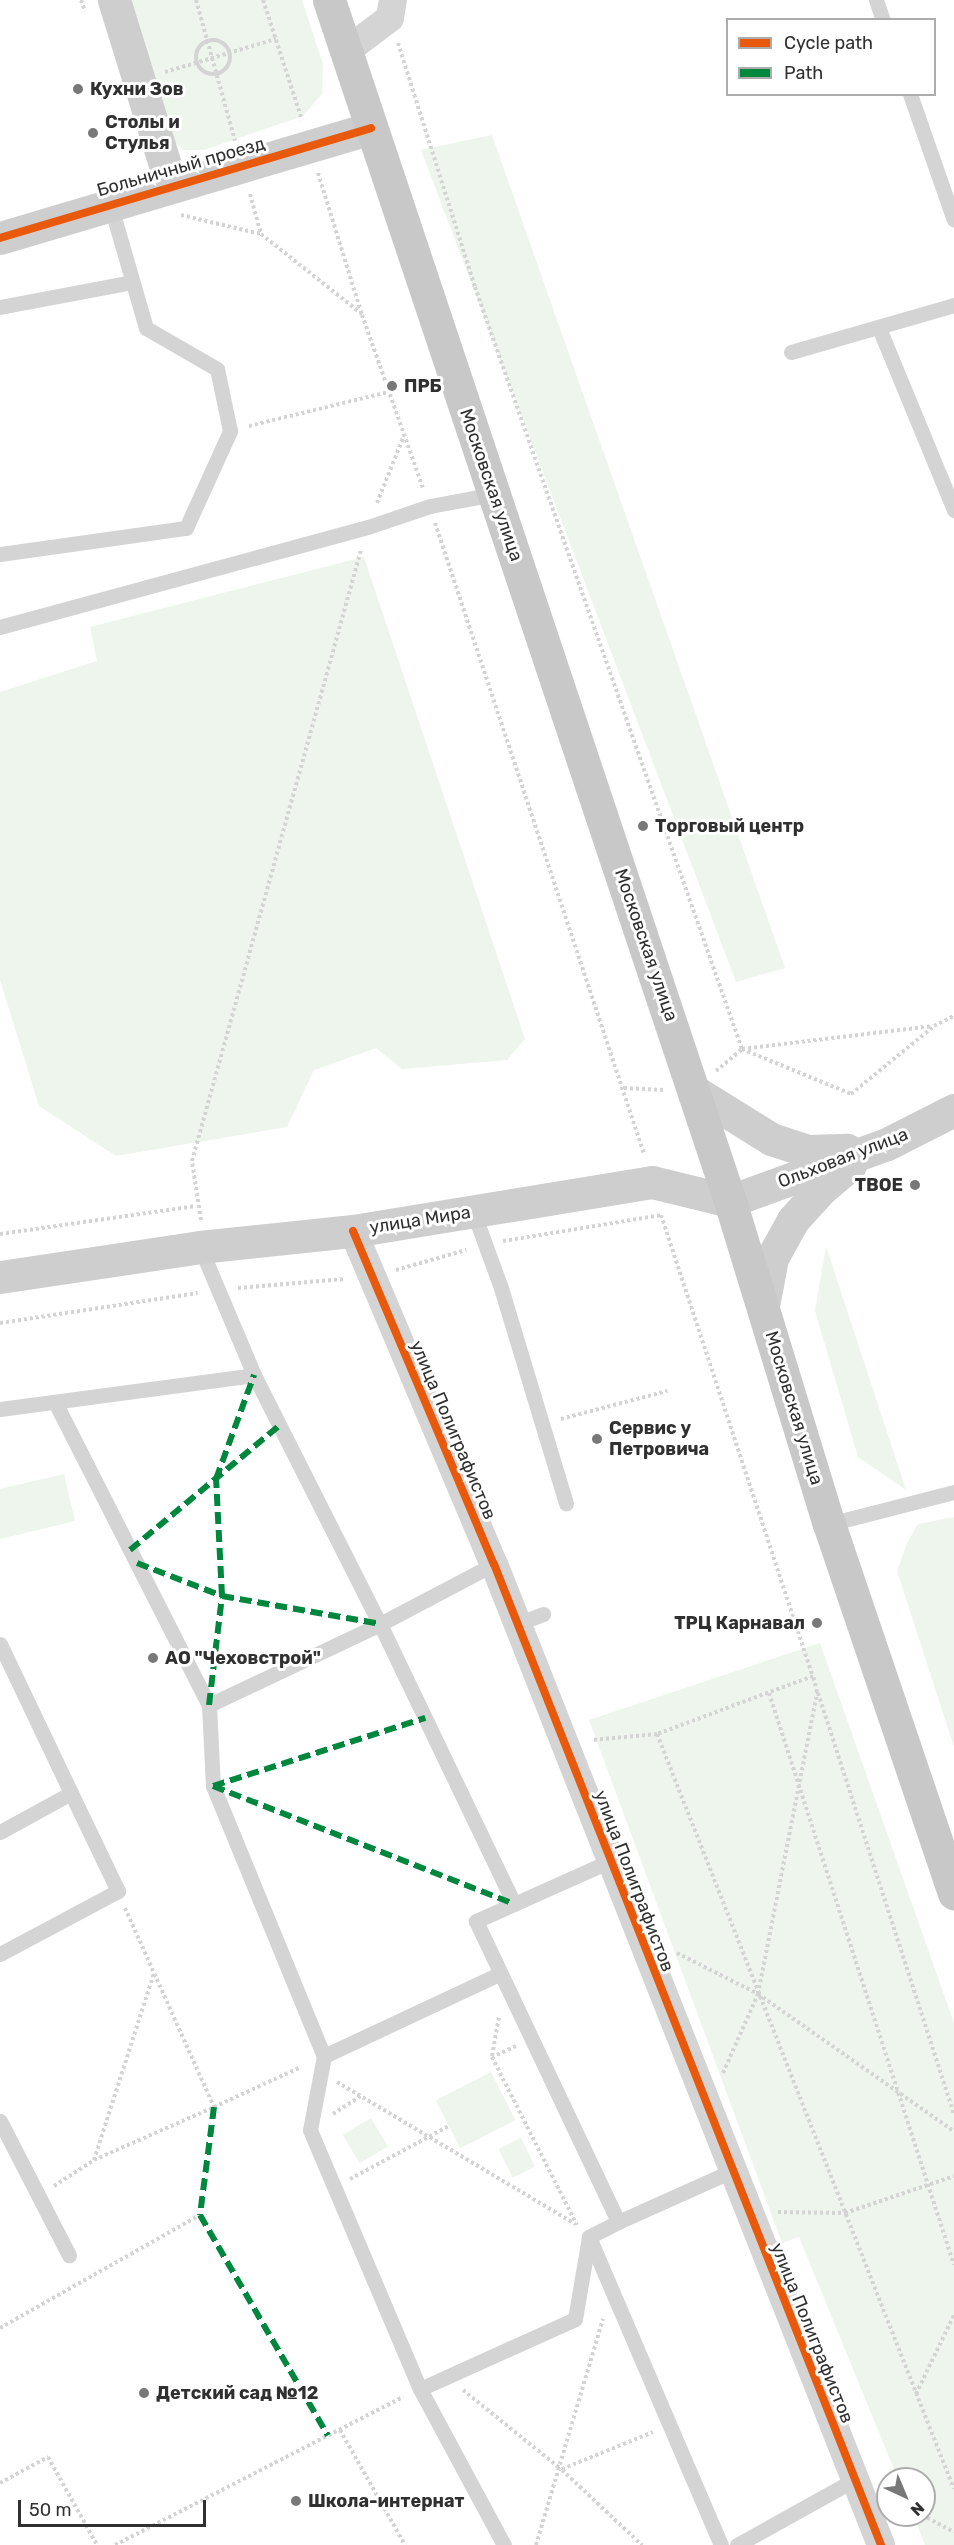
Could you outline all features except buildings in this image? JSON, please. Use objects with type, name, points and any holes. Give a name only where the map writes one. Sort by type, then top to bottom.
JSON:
[{"type":"main road","name":"Московская улица","points":[[329,0],[694,1091],[763,1306],[829,1524],[954,1893]]},
{"type":"street","points":[[114,0],[173,199]]},
{"type":"street","points":[[345,52],[391,9]]},
{"type":"street","name":"Больничный проезд","points":[[0,238],[110,204],[173,199],[241,164],[371,128]]},
{"type":"street","points":[[694,1091],[781,1142],[809,1151],[869,1150]]},
{"type":"street","name":"Ольховая улица","points":[[730,1201],[869,1150],[954,1110]]},
{"type":"street","points":[[763,1306],[772,1258],[793,1220],[821,1189],[869,1150]]},
{"type":"street","name":"улица Мира","points":[[0,1277],[200,1247],[353,1231],[652,1182],[730,1201]]},
{"type":"street","name":"улица Полиграфистов","points":[[353,1231],[494,1564],[530,1619],[610,1861],[881,2545]]},
{"type":"lane","points":[[876,0],[882,18]]},
{"type":"lane","points":[[911,96],[954,220]]},
{"type":"lane","points":[[0,554],[186,528],[230,431],[217,369],[146,328],[110,204]]},
{"type":"lane","points":[[0,307],[132,282]]},
{"type":"lane","points":[[791,352],[954,305]]},
{"type":"lane","points":[[879,328],[951,488],[954,510]]},
{"type":"lane","points":[[0,627],[368,527],[430,506],[494,494]]},
{"type":"lane","points":[[473,1211],[501,1287],[540,1425],[566,1503]]},
{"type":"lane","points":[[200,1247],[254,1375],[380,1624],[514,1904]]},
{"type":"lane","points":[[0,1409],[254,1375]]},
{"type":"lane","points":[[55,1402],[209,1705],[213,1786],[324,2056],[310,2130],[336,2186],[420,2389],[504,2545]]},
{"type":"lane","points":[[829,1524],[954,1492]]},
{"type":"lane","points":[[209,1705],[380,1624],[494,1564]]},
{"type":"lane","points":[[0,1644],[118,1891],[0,1954]]},
{"type":"lane","points":[[0,1832],[71,1794]]},
{"type":"lane","points":[[610,1861],[476,1921],[618,2222]]},
{"type":"lane","points":[[324,2056],[502,1980]]},
{"type":"lane","points":[[0,2121],[69,2255]]},
{"type":"lane","points":[[589,2237],[732,2171]]},
{"type":"lane","points":[[589,2237],[721,2545]]},
{"type":"lane","points":[[420,2389],[575,2319],[589,2237]]},
{"type":"lane","points":[[737,2545],[854,2480]]},
{"type":"path","points":[[196,0],[261,234]]},
{"type":"path","points":[[263,0],[362,315],[430,506],[624,1088],[661,1215]]},
{"type":"path","points":[[391,9],[475,287],[742,1049],[851,1094],[933,1026],[954,1016]]},
{"type":"path","points":[[138,81],[276,39]]},
{"type":"path","points":[[218,40],[229,52],[230,62],[217,74],[208,74],[196,62],[195,52],[208,41],[218,40]]},
{"type":"path","points":[[173,199],[261,234],[362,315]]},
{"type":"path","points":[[230,431],[388,392]]},
{"type":"path","points":[[0,1234],[196,1206],[192,1161],[368,527],[404,437]]},
{"type":"path","points":[[742,1049],[933,1026]]},
{"type":"path","points":[[540,1425],[667,1391]]},
{"type":"path","points":[[813,1676],[954,2114]]},
{"type":"path","points":[[707,2108],[758,1994],[797,1780],[817,1692]]},
{"type":"path","points":[[769,1693],[954,2265]]},
{"type":"path","points":[[657,1734],[954,2489]]},
{"type":"path","points":[[118,1891],[214,2107]]},
{"type":"path","points":[[676,1952],[758,1994],[954,2131]]},
{"type":"path","points":[[93,2160],[154,1972]]},
{"type":"path","points":[[502,1980],[492,2057],[577,2225]]},
{"type":"path","points":[[492,2057],[530,2039]]},
{"type":"path","points":[[39,2196],[93,2160],[324,2056]]},
{"type":"path","points":[[321,2072],[577,2225],[589,2237]]},
{"type":"path","points":[[336,2186],[448,2126]]},
{"type":"path","points":[[748,2212],[844,2213],[954,2176]]},
{"type":"path","points":[[0,2328],[200,2215]]},
{"type":"path","points":[[536,2545],[562,2470],[611,2290]]},
{"type":"path","points":[[916,2395],[954,2315]]},
{"type":"path","points":[[447,2377],[562,2470],[642,2545]]},
{"type":"path","points":[[115,2545],[420,2389]]},
{"type":"path","points":[[562,2470],[669,2426]]},
{"type":"path","points":[[340,2430],[405,2545]]},
{"type":"path","points":[[0,2483],[48,2457],[97,2545]]},
{"type":"path","points":[[936,2522],[954,2532]]},
{"type":"shaded area","points":[[129,0],[302,0],[323,64],[322,94],[303,116],[204,150],[183,150],[170,137]]},
{"type":"shaded area","points":[[492,135],[785,968],[736,982],[421,150]]},
{"type":"shaded area","points":[[364,557],[525,1039],[507,1060],[402,1069],[376,1048],[314,1070],[287,1127],[116,1156],[39,1106],[0,980],[0,692],[97,661],[90,627]]},
{"type":"shaded area","points":[[826,1246],[906,1490],[858,1457],[815,1311]]},
{"type":"shaded area","points":[[64,1474],[75,1521],[0,1539],[0,1489]]},
{"type":"shaded area","points":[[954,1517],[954,1747],[897,1571],[907,1543],[918,1524]]},
{"type":"shaded area","points":[[820,1643],[954,2023],[954,2545],[925,2545],[918,2527],[936,2527],[936,2467],[893,2467],[799,2237],[782,2243],[589,1720]]},
{"type":"shaded area","points":[[491,2072],[516,2120],[460,2148],[436,2100]]},
{"type":"shaded area","points":[[371,2118],[388,2146],[360,2163],[343,2135]]},
{"type":"shaded area","points":[[521,2138],[535,2167],[513,2178],[499,2149]]},
{"type":"marked path","points":[[209,1705],[222,1596],[216,1479],[254,1375]]},
{"type":"marked path","points":[[130,1550],[280,1425]]},
{"type":"marked path","points":[[137,1563],[222,1596],[380,1624]]},
{"type":"marked path","points":[[213,1786],[425,1718]]},
{"type":"marked path","points":[[213,1786],[514,1904]]},
{"type":"marked path","points":[[214,2107],[200,2215],[328,2436]]},
{"type":"cycle path","points":[[0,238],[371,128]]},
{"type":"cycle path","points":[[353,1231],[494,1564],[881,2545]]},
{"type":"place","name":"Кухни Зов","points":[[78,89]]},
{"type":"place","name":"Столы и Стулья","points":[[93,133]]},
{"type":"place","name":"ПРБ","points":[[392,386]]},
{"type":"place","name":"Торговый центр","points":[[643,826]]},
{"type":"place","name":"ТВОЕ","points":[[915,1185]]},
{"type":"place","name":"Сервис у Петровича","points":[[597,1439]]},
{"type":"place","name":"ТРЦ Карнавал","points":[[817,1623]]},
{"type":"place","name":"АО \"Чеховстрой\"","points":[[153,1658]]},
{"type":"place","name":"Детский сад №12","points":[[144,2393]]},
{"type":"place","name":"Школа-интернат","points":[[296,2501]]}]
